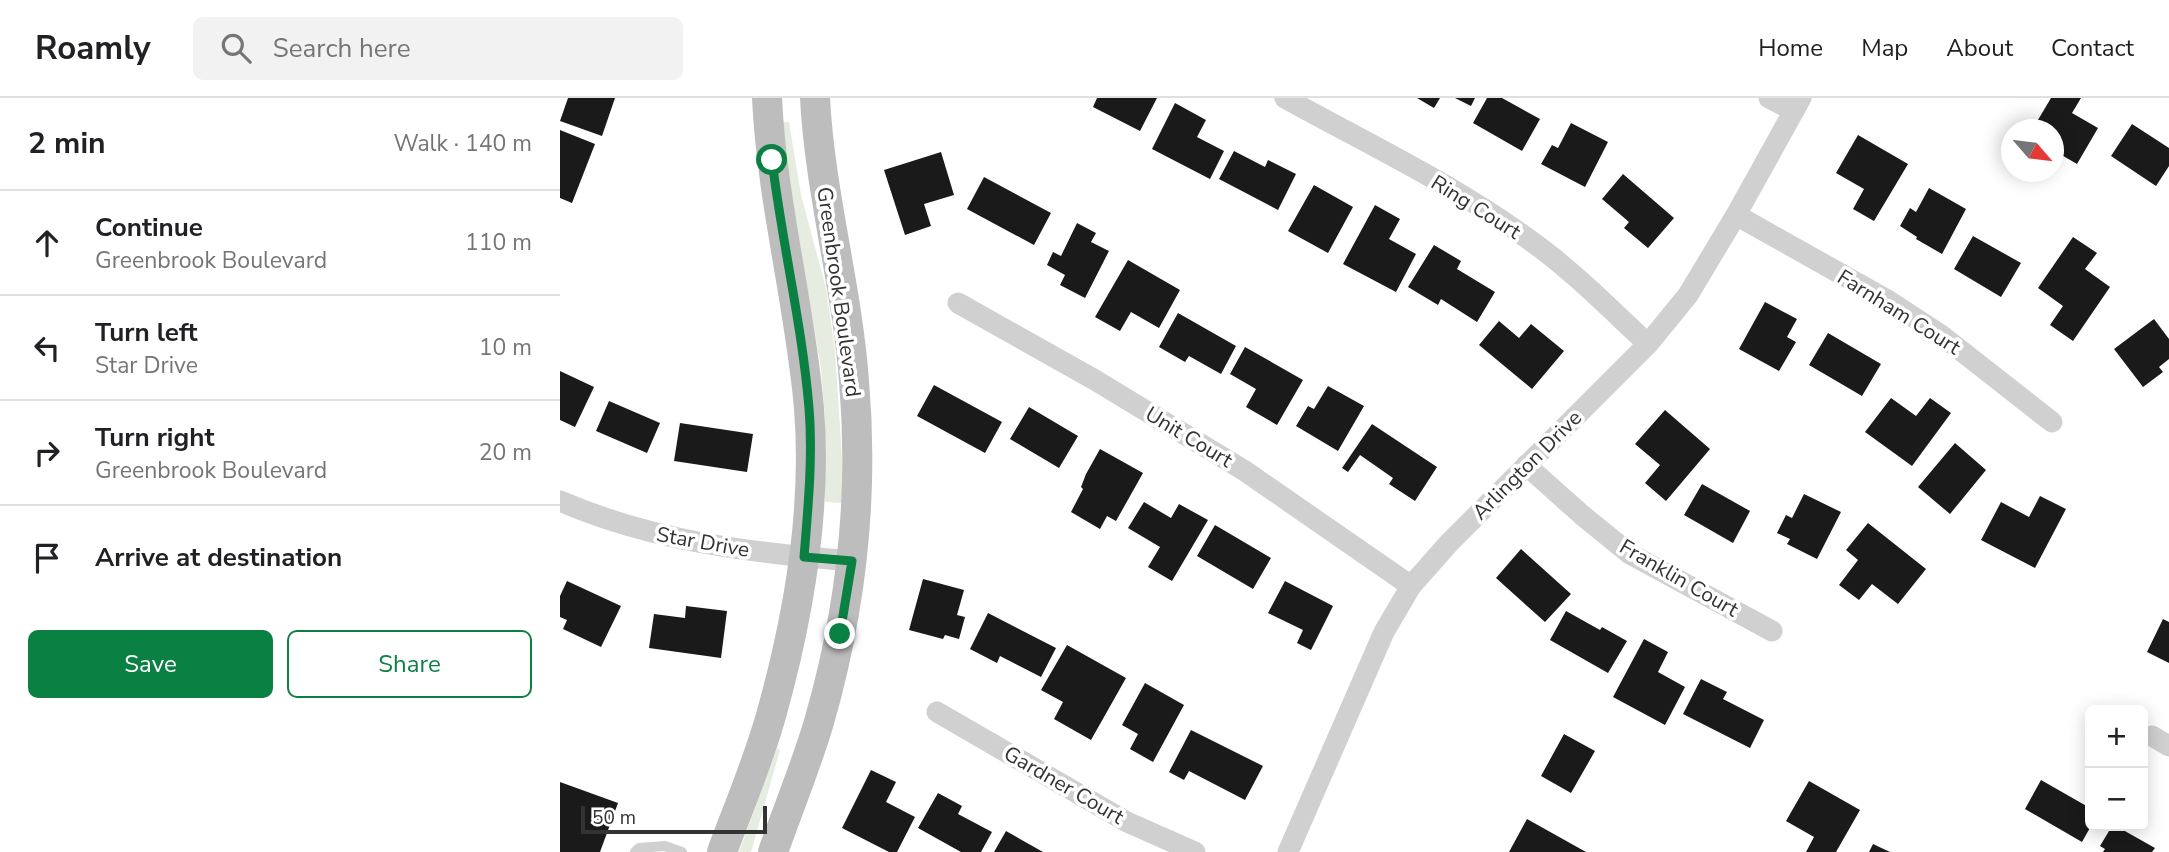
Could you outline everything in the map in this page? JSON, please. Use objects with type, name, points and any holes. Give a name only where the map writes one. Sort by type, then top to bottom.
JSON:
[{"type":"main road","name":"Greenbrook Boulevard","points":[[722,852],[771,715],[789,645],[804,557],[810,487],[809,410],[799,317],[777,202],[767,98]]},
{"type":"main road","name":"Greenbrook Boulevard","points":[[773,852],[829,684],[852,561],[857,498],[854,380],[848,324],[823,187],[815,98]]},
{"type":"street","name":"Ring Court","points":[[1285,98],[1496,216],[1574,276],[1648,344]]},
{"type":"street","points":[[1769,98],[1797,105]]},
{"type":"street","name":"Arlington Drive","points":[[1288,852],[1384,632],[1412,586],[1449,543],[1648,344],[1688,295],[1797,105]]},
{"type":"street","name":"Farnham Court","points":[[1736,215],[1889,301],[1941,335],[2052,422]]},
{"type":"street","name":"Unit Court","points":[[958,303],[1095,380],[1245,471],[1412,586]]},
{"type":"street","name":"Franklin Court","points":[[1526,465],[1630,554],[1772,631]]},
{"type":"street","name":"Star Drive","points":[[560,501],[594,516],[655,534],[804,557],[852,561]]},
{"type":"street","name":"Gardner Court","points":[[937,712],[1127,822],[1195,852]]},
{"type":"lane","points":[[635,852],[639,848],[664,846],[682,852]]},
{"type":"shaded area","points":[[783,122],[789,122],[801,195],[826,288],[835,351],[842,503],[825,502],[825,416],[821,369],[791,191]]},
{"type":"shaded area","points":[[777,748],[780,750],[751,852],[739,852]]},
{"type":"building","points":[[568,98],[615,98],[602,136],[560,121]]},
{"type":"building","points":[[1097,98],[1157,98],[1140,131],[1093,107]]},
{"type":"building","points":[[1417,98],[1440,98],[1434,108]]},
{"type":"building","points":[[1455,98],[1475,98],[1471,106]]},
{"type":"building","points":[[1487,98],[1502,98],[1540,119],[1522,151],[1473,123]]},
{"type":"building","points":[[2051,98],[2081,98],[2072,113],[2098,128],[2077,164],[2064,156],[2064,119],[2039,119]]},
{"type":"building","points":[[1175,103],[1206,120],[1197,137],[1224,151],[1210,179],[1152,149]]},
{"type":"building","points":[[1571,123],[1608,142],[1585,187],[1541,164],[1552,145],[1558,148]]},
{"type":"building","points":[[2132,124],[2169,148],[2169,166],[2156,186],[2111,156]]},
{"type":"building","points":[[560,130],[595,144],[572,203],[560,198]]},
{"type":"building","points":[[1858,135],[1908,164],[1874,221],[1853,209],[1864,189],[1836,173]]},
{"type":"building","points":[[1234,151],[1265,167],[1268,160],[1296,174],[1278,210],[1219,179]]},
{"type":"building","points":[[941,152],[954,195],[924,204],[931,226],[905,235],[884,170]]},
{"type":"building","points":[[1623,174],[1674,218],[1648,248],[1624,228],[1629,222],[1602,199]]},
{"type":"building","points":[[984,177],[1051,213],[1034,245],[967,209]]},
{"type":"building","points":[[1314,185],[1353,207],[1328,253],[1288,231]]},
{"type":"building","points":[[1929,188],[1966,209],[1942,254],[1900,226],[1910,208],[1916,212]]},
{"type":"building","points":[[1375,205],[1400,219],[1389,239],[1416,254],[1396,292],[1343,264]]},
{"type":"building","points":[[1077,223],[1096,233],[1091,242],[1109,251],[1085,298],[1060,285],[1065,275],[1047,265],[1053,252],[1061,256]]},
{"type":"building","points":[[1973,236],[2021,263],[2001,297],[1954,269]]},
{"type":"building","points":[[2073,237],[2097,253],[2085,269],[2110,287],[2073,341],[2050,325],[2063,306],[2038,288]]},
{"type":"building","points":[[1434,245],[1461,261],[1457,269],[1495,292],[1477,322],[1441,299],[1438,305],[1408,287]]},
{"type":"building","points":[[1128,260],[1180,290],[1159,328],[1131,312],[1120,331],[1095,317]]},
{"type":"building","points":[[1765,302],[1797,319],[1787,337],[1796,342],[1779,371],[1739,349]]},
{"type":"building","points":[[1178,313],[1236,346],[1221,374],[1189,356],[1185,362],[1159,347]]},
{"type":"building","points":[[2154,319],[2169,339],[2169,359],[2159,367],[2163,372],[2143,387],[2114,349]]},
{"type":"building","points":[[1499,321],[1519,338],[1531,324],[1564,351],[1532,389],[1479,345]]},
{"type":"building","points":[[1828,333],[1881,364],[1862,396],[1809,365]]},
{"type":"building","points":[[1245,347],[1303,380],[1277,425],[1246,407],[1256,389],[1230,374]]},
{"type":"building","points":[[560,371],[594,387],[575,427],[560,420]]},
{"type":"building","points":[[934,385],[1002,422],[985,453],[917,416]]},
{"type":"building","points":[[1328,386],[1364,406],[1338,451],[1296,426],[1308,406],[1314,409]]},
{"type":"building","points":[[1891,398],[1916,416],[1930,398],[1951,413],[1912,466],[1865,432]]},
{"type":"building","points":[[609,401],[660,423],[647,453],[596,431]]},
{"type":"building","points":[[1029,407],[1078,436],[1059,468],[1010,439]]},
{"type":"building","points":[[1665,410],[1710,449],[1666,501],[1645,483],[1660,465],[1635,444]]},
{"type":"building","points":[[680,423],[753,434],[747,472],[674,461]]},
{"type":"building","points":[[1372,424],[1437,467],[1415,501],[1389,484],[1393,478],[1360,455],[1348,472],[1342,468]]},
{"type":"building","points":[[1955,443],[1986,470],[1950,514],[1918,487]]},
{"type":"building","points":[[1100,449],[1143,473],[1116,521],[1107,516],[1100,529],[1071,512],[1083,489],[1081,487],[1086,474]]},
{"type":"building","points":[[1702,484],[1750,511],[1733,543],[1684,515]]},
{"type":"building","points":[[1804,494],[1841,512],[1817,559],[1787,544],[1790,539],[1777,533],[1786,515],[1792,518]]},
{"type":"building","points":[[2040,496],[2066,509],[2035,568],[1981,540],[2001,502],[2029,517]]},
{"type":"building","points":[[1144,502],[1171,518],[1179,504],[1208,520],[1172,581],[1148,567],[1160,547],[1128,528]]},
{"type":"building","points":[[1868,523],[1926,569],[1898,604],[1872,584],[1859,600],[1839,585],[1858,560],[1846,550]]},
{"type":"building","points":[[1215,525],[1271,558],[1253,589],[1197,556]]},
{"type":"building","points":[[1521,549],[1571,594],[1545,622],[1496,578]]},
{"type":"building","points":[[923,579],[964,590],[957,615],[965,617],[959,639],[945,635],[943,639],[909,630]]},
{"type":"building","points":[[567,581],[621,606],[601,647],[563,629],[567,620],[560,617],[560,596]]},
{"type":"building","points":[[1285,581],[1333,606],[1311,650],[1297,643],[1303,630],[1268,613]]},
{"type":"building","points":[[686,606],[727,611],[721,658],[649,648],[654,614],[685,618]]},
{"type":"building","points":[[1566,611],[1627,641],[1608,673],[1550,640]]},
{"type":"building","points":[[988,613],[1056,648],[1041,677],[1000,656],[997,663],[970,649]]},
{"type":"building","points":[[2163,619],[2169,622],[2169,663],[2147,652]]},
{"type":"building","points":[[1644,639],[1668,652],[1658,672],[1685,687],[1665,725],[1613,697]]},
{"type":"building","points":[[1067,645],[1126,678],[1091,740],[1054,719],[1063,702],[1041,690]]},
{"type":"building","points":[[1701,679],[1727,692],[1723,699],[1764,720],[1750,748],[1683,714]]},
{"type":"building","points":[[1145,683],[1184,705],[1153,762],[1130,749],[1138,734],[1122,725]]},
{"type":"building","points":[[1191,730],[1263,766],[1245,800],[1189,771],[1184,780],[1169,772]]},
{"type":"building","points":[[1564,734],[1595,751],[1571,793],[1541,776]]},
{"type":"building","points":[[871,770],[896,782],[886,802],[915,817],[897,852],[889,852],[842,828]]},
{"type":"building","points":[[2041,780],[2085,805],[2085,831],[2088,831],[2082,842],[2025,809]]},
{"type":"building","points":[[1809,781],[1860,810],[1836,852],[1806,852],[1814,837],[1786,821]]},
{"type":"building","points":[[560,782],[618,803],[600,852],[560,852]]},
{"type":"building","points":[[938,793],[962,806],[958,814],[992,832],[981,852],[961,852],[918,828]]},
{"type":"building","points":[[1527,819],[1586,852],[1509,852]]},
{"type":"building","points":[[1006,831],[1043,852],[994,852]]},
{"type":"building","points":[[2109,831],[2125,831],[2155,848],[2152,852],[2103,852],[2105,849],[2100,846]]},
{"type":"building","points":[[1873,844],[1890,852],[1869,852]]},
{"type":"route","points":[[772,160],[783,245],[799,317],[809,410],[810,487],[804,557],[852,561],[840,634]]}]
